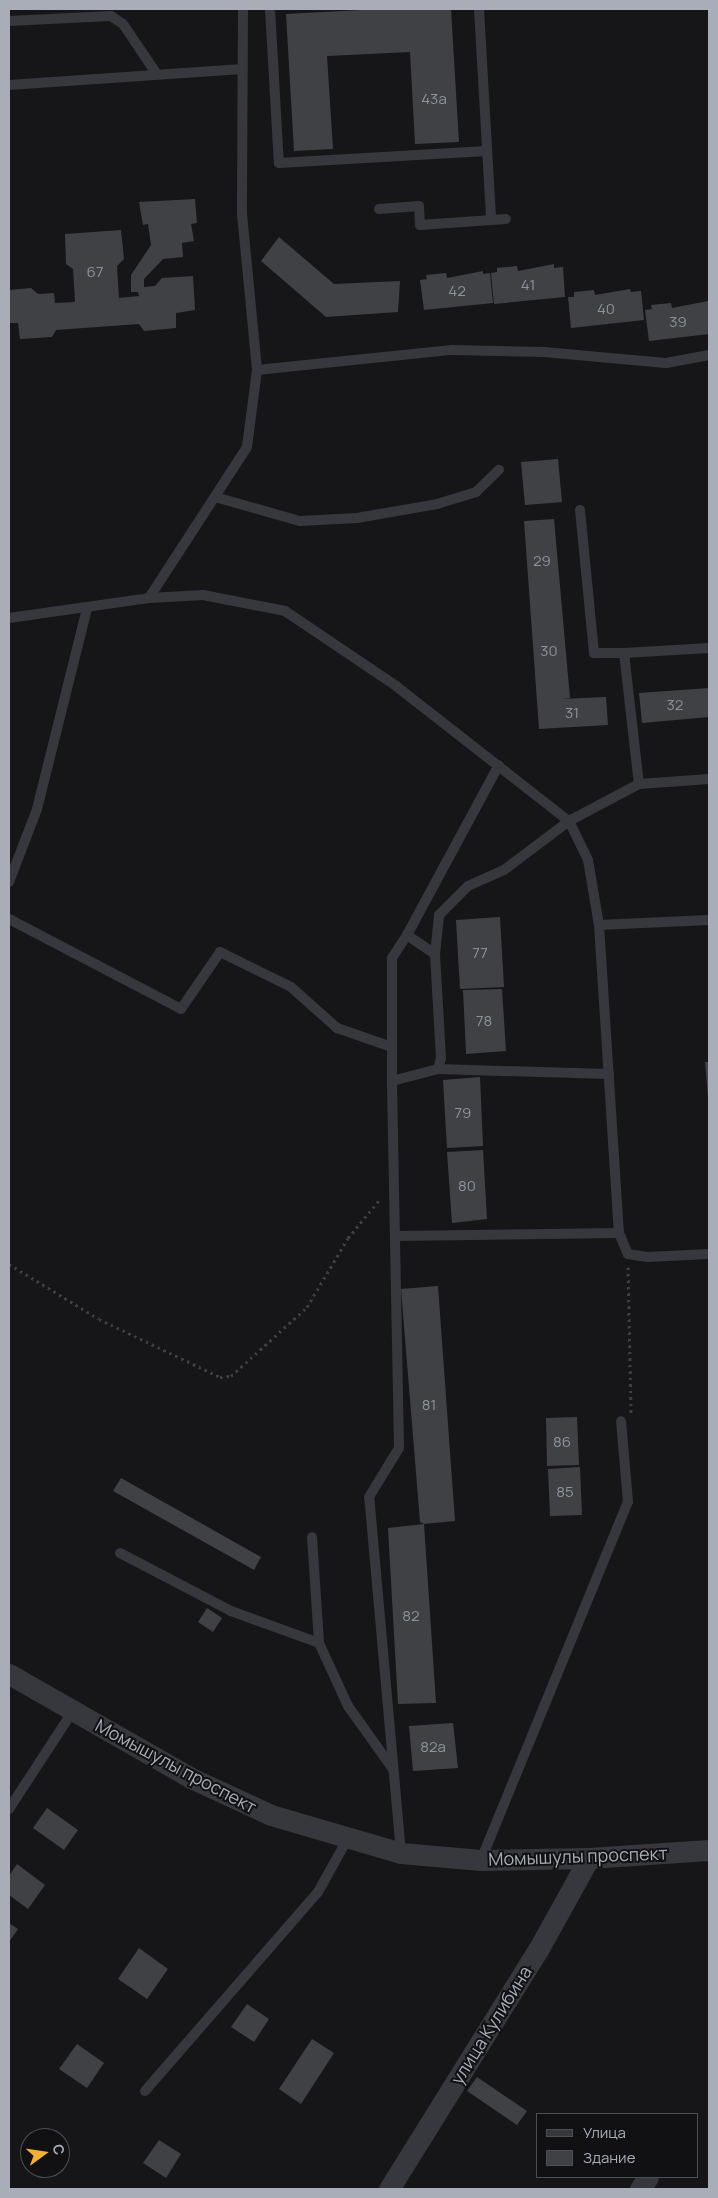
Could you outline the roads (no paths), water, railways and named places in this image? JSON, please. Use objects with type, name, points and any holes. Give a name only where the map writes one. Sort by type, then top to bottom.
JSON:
[{"type":"street","name":"Момышулы проспект","points":[[9,1674],[191,1778],[271,1815],[401,1854],[481,1860],[588,1858],[709,1850]]},
{"type":"street","name":"улица Кулибина","points":[[389,2189],[538,1950],[588,1858]]},
{"type":"street","points":[[640,2189],[647,2178]]},
{"type":"lane","points":[[149,598],[247,447],[257,370],[242,214],[243,9]]},
{"type":"lane","points":[[270,9],[279,163],[487,152]]},
{"type":"lane","points":[[479,9],[491,220]]},
{"type":"lane","points":[[9,21],[111,16],[123,24],[156,73]]},
{"type":"lane","points":[[9,85],[156,73],[242,69]]},
{"type":"lane","points":[[379,209],[419,206],[420,225],[506,219]]},
{"type":"lane","points":[[257,370],[452,350],[544,352],[666,363],[709,355]]},
{"type":"lane","points":[[215,497],[300,521],[357,518],[438,504],[476,492],[499,470]]},
{"type":"lane","points":[[580,510],[594,654],[709,648]]},
{"type":"lane","points":[[9,618],[149,598],[203,595],[285,611],[396,686],[569,821],[588,860],[599,925],[619,1233],[628,1254],[647,1257],[709,1254]]},
{"type":"lane","points":[[9,882],[37,809],[87,608]]},
{"type":"lane","points":[[624,652],[639,784]]},
{"type":"lane","points":[[401,1854],[369,1497],[399,1448],[392,1080],[392,958],[407,935],[499,765]]},
{"type":"lane","points":[[438,1069],[441,1058],[435,954],[439,915],[468,886],[504,870],[569,821],[639,784],[709,779]]},
{"type":"lane","points":[[9,919],[181,1009],[220,952],[291,987],[337,1028],[392,1047]]},
{"type":"lane","points":[[599,925],[709,920]]},
{"type":"lane","points":[[407,935],[435,954]]},
{"type":"lane","points":[[392,1080],[438,1069],[609,1074]]},
{"type":"lane","points":[[396,1236],[619,1233]]},
{"type":"lane","points":[[481,1860],[628,1502],[621,1421]]},
{"type":"lane","points":[[312,1537],[319,1643],[348,1706],[393,1770]]},
{"type":"lane","points":[[120,1553],[230,1611],[319,1643]]},
{"type":"lane","points":[[9,1809],[73,1711]]},
{"type":"lane","points":[[145,2091],[318,1892],[348,1838]]}]
